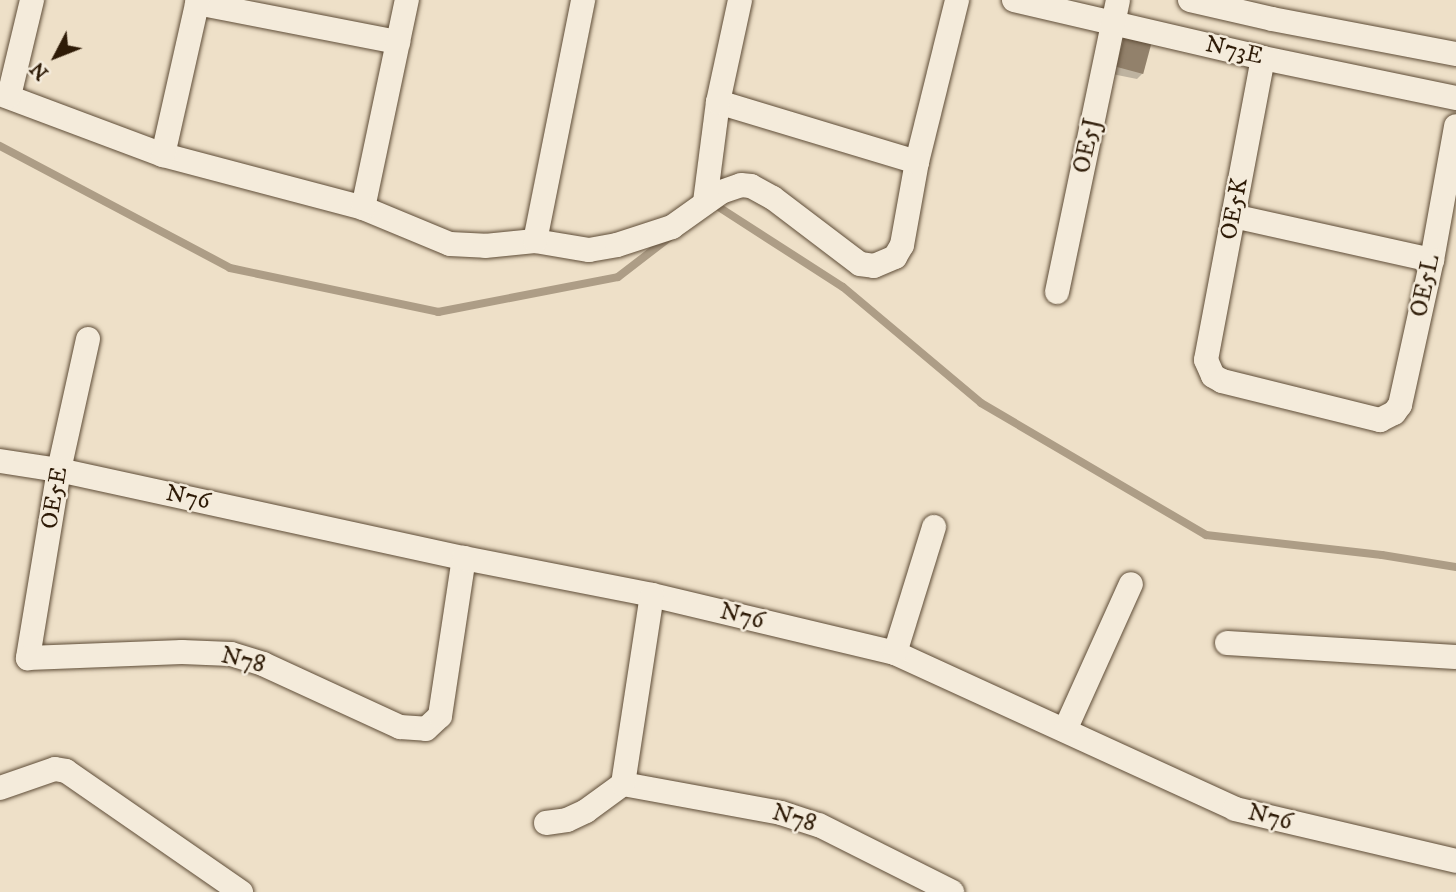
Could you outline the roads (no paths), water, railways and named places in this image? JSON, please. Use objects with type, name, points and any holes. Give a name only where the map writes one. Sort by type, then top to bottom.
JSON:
[{"type":"street","points":[[32,0],[5,95],[163,155],[363,208],[450,244],[485,246],[535,241],[589,250],[617,245],[672,227],[705,202],[741,185],[751,186],[773,198],[860,264],[874,266],[895,257],[902,245],[917,162],[957,0]]},
{"type":"street","points":[[363,208],[407,0]]},
{"type":"street","points":[[535,241],[583,0]]},
{"type":"street","points":[[705,202],[718,102],[740,0]]},
{"type":"street","name":"N73E","points":[[1014,0],[1116,12],[1263,58],[1456,98]]},
{"type":"street","name":"N73E","points":[[1190,0],[1274,10],[1456,54]]},
{"type":"street","points":[[163,155],[197,2],[398,42]]},
{"type":"street","name":"OE5J","points":[[1057,292],[1116,12]]},
{"type":"street","name":"OE5K","points":[[1263,58],[1206,360],[1213,376],[1222,381],[1380,420],[1388,418],[1400,405]]},
{"type":"street","points":[[718,102],[917,162]]},
{"type":"street","name":"OE5L","points":[[1400,405],[1432,260],[1456,126]]},
{"type":"street","points":[[1233,216],[1432,260]]},
{"type":"street","name":"OE5E","points":[[28,658],[59,470],[88,339]]},
{"type":"street","name":"N76","points":[[0,461],[59,470],[464,558],[652,595],[895,653],[1235,809],[1456,861]]},
{"type":"street","points":[[895,653],[934,527]]},
{"type":"street","name":"N78","points":[[28,658],[182,652],[231,654],[263,664],[400,727],[413,731],[426,729],[440,716],[464,558]]},
{"type":"street","points":[[1065,730],[1131,583]]},
{"type":"street","points":[[546,823],[567,820],[586,811],[623,784],[652,595]]},
{"type":"street","points":[[1227,643],[1456,657]]},
{"type":"street","points":[[0,788],[55,769],[66,771],[241,892]]},
{"type":"street","name":"N78","points":[[623,784],[781,813],[819,825],[952,892]]},
{"type":"waterway","points":[[0,146],[230,268],[438,312],[618,277],[670,237]]},
{"type":"waterway","points":[[714,204],[843,287],[981,403],[1206,535],[1382,555],[1456,567]]}]
